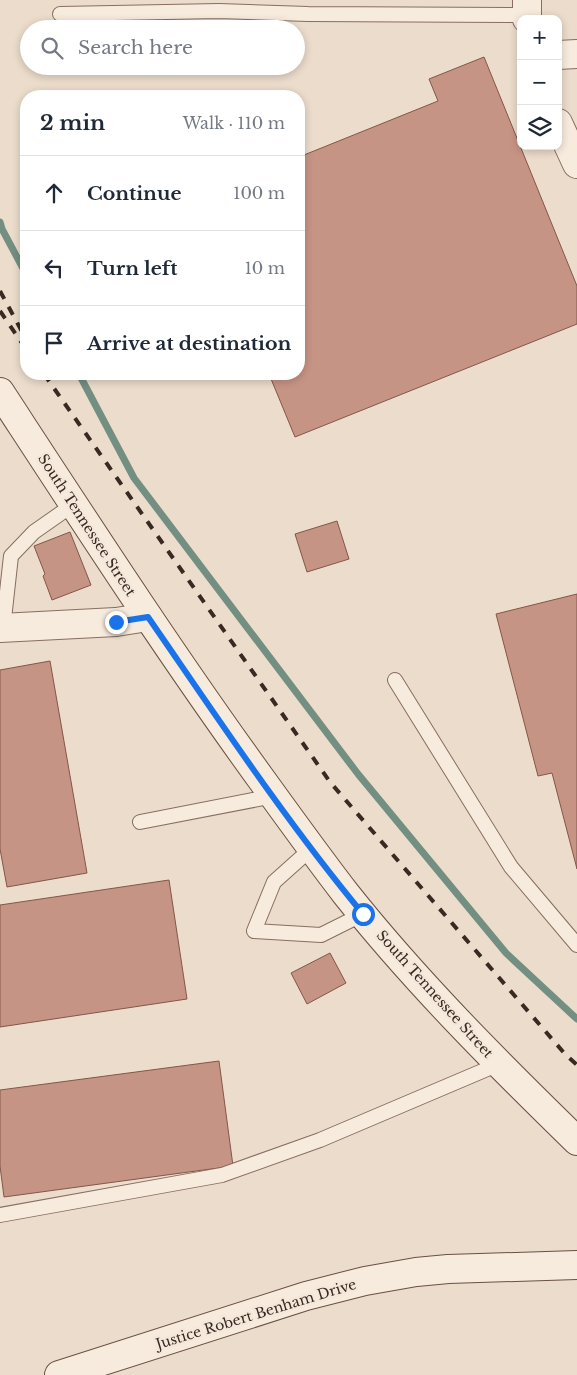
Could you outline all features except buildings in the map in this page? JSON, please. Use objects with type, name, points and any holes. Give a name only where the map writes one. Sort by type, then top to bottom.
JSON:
[{"type":"main road","points":[[562,55],[577,54]]},
{"type":"main road","points":[[562,132],[577,164]]},
{"type":"main road","name":"South Tennessee Street","points":[[0,392],[148,617],[312,848],[399,957],[499,1064],[577,1141]]},
{"type":"main road","points":[[2,628],[116,622],[148,617]]},
{"type":"main road","name":"Justice Robert Benham Drive","points":[[59,1375],[306,1296],[365,1281],[416,1272],[448,1269],[572,1265]]},
{"type":"lane","points":[[60,14],[219,11],[308,14],[527,11]]},
{"type":"lane","points":[[2,628],[11,556],[34,532],[74,504]]},
{"type":"lane","points":[[395,680],[511,867],[577,945]]},
{"type":"lane","points":[[140,822],[274,796]]},
{"type":"lane","points":[[312,848],[274,882],[254,930],[321,935],[363,914]]},
{"type":"lane","points":[[0,1215],[222,1175],[320,1140],[499,1064]]},
{"type":"waterway","points":[[0,222],[20,263]]},
{"type":"waterway","points":[[82,380],[134,478],[358,774],[506,953],[577,1019]]},
{"type":"railway","points":[[0,291],[20,328]]},
{"type":"railway","points":[[0,311],[20,340]]},
{"type":"railway","points":[[48,380],[330,782],[565,1054],[577,1065]]},
{"type":"route","points":[[116,622],[148,617],[244,755],[346,894],[363,914]]}]
